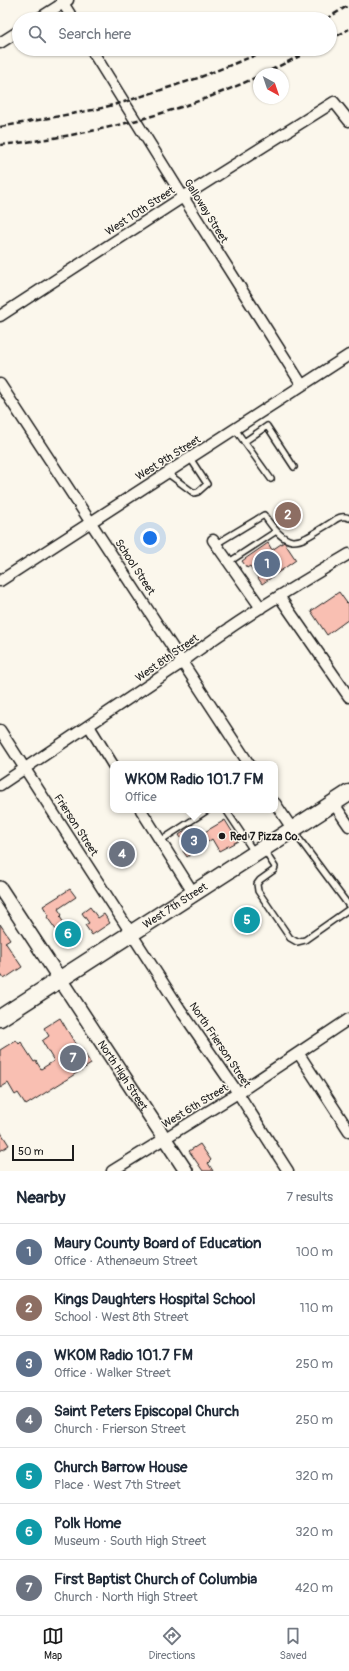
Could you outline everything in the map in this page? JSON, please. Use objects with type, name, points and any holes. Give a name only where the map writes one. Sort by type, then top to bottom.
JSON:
[{"type":"main road","name":"West 7th Street","points":[[0,1018],[349,793]]},
{"type":"street","points":[[48,12],[64,1],[69,12]]},
{"type":"street","points":[[0,43],[12,35]]},
{"type":"street","name":"Galloway Street","points":[[95,56],[302,385]]},
{"type":"street","name":"West 10th Street","points":[[0,316],[183,197],[334,102],[349,121]]},
{"type":"street","name":"West 9th Street","points":[[0,580],[349,355]]},
{"type":"street","name":"School Street","points":[[0,384],[247,761]]},
{"type":"street","points":[[215,542],[261,608]]},
{"type":"street","name":"West 8th Street","points":[[0,785],[89,726],[278,596],[349,554]]},
{"type":"street","points":[[278,596],[349,697]]},
{"type":"street","points":[[89,726],[111,761]]},
{"type":"street","name":"Frierson Street","points":[[0,730],[132,933]]},
{"type":"street","points":[[334,804],[349,826]]},
{"type":"street","points":[[278,808],[293,830]]},
{"type":"street","points":[[143,813],[194,894]]},
{"type":"street","name":"North High Street","points":[[0,888],[59,980],[186,1171]]},
{"type":"street","name":"North Frierson Street","points":[[132,933],[180,1009],[238,1093],[288,1171]]},
{"type":"street","name":"West 6th Street","points":[[112,1171],[238,1093],[349,1019]]},
{"type":"street","points":[[298,1054],[349,1131]]},
{"type":"lane","points":[[244,442],[267,426],[294,467]]},
{"type":"lane","points":[[235,429],[271,479]]},
{"type":"lane","points":[[166,472],[194,493],[198,492],[207,484],[190,458]]},
{"type":"lane","points":[[215,542],[264,515],[275,532],[294,541],[301,541],[338,518],[349,518]]},
{"type":"lane","points":[[229,562],[275,532]]},
{"type":"lane","points":[[160,841],[203,813]]},
{"type":"lane","points":[[228,813],[274,867],[274,870],[257,884],[258,891],[290,938],[297,942],[305,940],[349,908],[293,830]]},
{"type":"building","points":[[284,542],[296,560],[262,584],[250,566],[247,568],[242,561],[268,543],[272,550]]},
{"type":"building","points":[[339,592],[349,606],[349,619],[327,635],[311,611]]},
{"type":"building","points":[[225,820],[238,841],[219,851],[212,839],[187,857],[183,851],[188,848],[179,835],[193,825],[198,832],[200,830],[203,833]]},
{"type":"building","points":[[70,889],[76,897],[58,909],[62,915],[60,917],[70,932],[74,929],[79,936],[66,944],[47,917],[49,916],[43,906]]},
{"type":"building","points":[[90,907],[98,918],[104,914],[110,923],[92,935],[85,925],[89,923],[82,913]]},
{"type":"building","points":[[249,908],[259,924],[246,933],[235,916]]},
{"type":"building","points":[[0,924],[10,939],[5,942],[22,967],[4,979],[0,973]]},
{"type":"building","points":[[60,1018],[79,1050],[82,1049],[91,1064],[26,1105],[18,1093],[15,1095],[8,1083],[0,1088],[0,1050],[16,1040],[19,1044],[21,1042],[34,1062],[36,1061],[41,1069],[54,1061],[42,1041],[49,1036],[44,1028]]},
{"type":"building","points":[[0,1131],[9,1145],[0,1151]]},
{"type":"building","points":[[200,1144],[211,1160],[208,1163],[213,1171],[203,1171],[189,1151]]},
{"type":"railway","points":[[337,12],[349,5]]},
{"type":"railway","points":[[337,36],[349,29]]},
{"type":"railway","points":[[0,127],[98,109],[124,102],[198,78],[253,56]]},
{"type":"railway","points":[[275,68],[300,56]]},
{"type":"railway","points":[[0,145],[67,136],[132,121],[197,102],[253,79]]},
{"type":"place","name":"Kings Daughters Hospital School","points":[[288,515]]},
{"type":"place","name":"Maury County Board of Education","points":[[267,564]]},
{"type":"place","name":"Red 7 Pizza Co.","points":[[222,836]]},
{"type":"place","name":"WKOM Radio 101.7 FM","points":[[194,841]]},
{"type":"place","name":"Saint Peters Episcopal Church","points":[[122,854]]},
{"type":"place","name":"Church Barrow House","points":[[247,920]]},
{"type":"place","name":"Polk Home","points":[[68,934]]},
{"type":"place","name":"First Baptist Church of Columbia","points":[[73,1058]]}]
